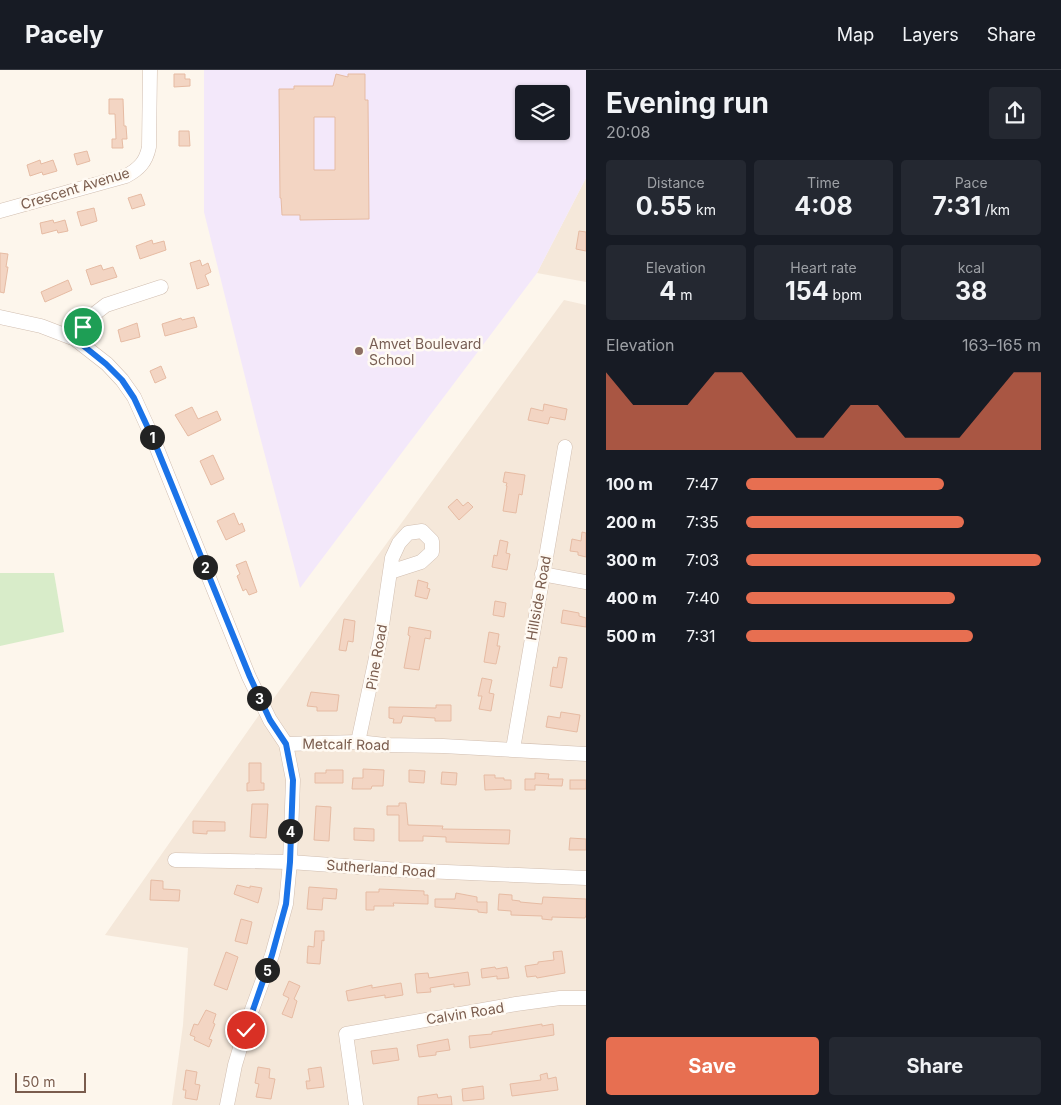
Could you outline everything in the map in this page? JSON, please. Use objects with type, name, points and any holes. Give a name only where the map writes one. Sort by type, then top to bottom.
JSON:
[{"type":"street","name":"Crescent Avenue","points":[[0,211],[126,176],[143,164],[148,156],[149,147],[150,70]]},
{"type":"street","points":[[75,339],[93,314],[106,305],[161,287]]},
{"type":"street","name":"Metcalf Road","points":[[0,316],[41,326],[75,339],[122,380],[134,398],[154,441],[247,672],[270,720],[286,744],[358,742],[385,745],[442,746],[586,754]]},
{"type":"street","name":"Hillside Road","points":[[513,750],[565,447]]},
{"type":"street","name":"Pine Road","points":[[358,742],[378,649],[390,572]]},
{"type":"street","points":[[542,574],[586,582]]},
{"type":"street","points":[[227,1105],[235,1065],[286,904],[290,862],[293,780],[286,744]]},
{"type":"street","name":"Sutherland Road","points":[[175,860],[290,862],[401,870],[586,878]]},
{"type":"street","name":"Calvin Road","points":[[356,1105],[346,1034],[516,1004],[560,998],[586,998]]},
{"type":"shaded area","name":"Amvet Boulevard School","points":[[204,70],[586,70],[586,178],[537,273],[300,588],[204,212]]},
{"type":"shaded area","points":[[586,178],[586,282],[537,273]]},
{"type":"shaded area","points":[[564,300],[586,305],[586,1105],[172,1105],[183,1025],[188,948],[105,935],[259,715],[271,702]]},
{"type":"green space","points":[[0,573],[54,573],[64,632],[0,646]]},
{"type":"building","points":[[174,74],[185,74],[185,79],[190,79],[190,86],[174,87]]},
{"type":"building","points":[[336,74],[348,77],[348,74],[365,74],[365,100],[368,100],[369,219],[300,220],[300,215],[282,215],[280,198],[279,89],[294,89],[294,86],[333,86]],"holes":[[[314,117],[335,117],[335,170],[314,170]]]},
{"type":"building","points":[[109,99],[123,99],[124,126],[126,126],[127,139],[122,139],[123,148],[112,148],[112,139],[116,139],[115,114],[109,114]]},
{"type":"building","points":[[179,131],[189,131],[190,146],[179,146]]},
{"type":"building","points":[[87,151],[90,161],[77,165],[74,154]]},
{"type":"building","points":[[40,160],[41,164],[53,160],[57,171],[43,175],[42,172],[30,176],[27,165]]},
{"type":"building","points":[[141,194],[145,205],[132,209],[128,198]]},
{"type":"building","points":[[94,208],[97,221],[81,226],[77,212]]},
{"type":"building","points":[[53,220],[54,223],[65,220],[68,231],[58,233],[57,230],[42,234],[40,223]]},
{"type":"building","points":[[579,231],[586,232],[586,251],[576,249]]},
{"type":"building","points":[[152,240],[153,244],[164,241],[166,250],[140,259],[136,246]]},
{"type":"building","points":[[0,253],[8,254],[4,293],[0,292]]},
{"type":"building","points":[[200,260],[202,266],[208,263],[211,272],[205,275],[209,285],[197,289],[190,263]]},
{"type":"building","points":[[101,265],[103,270],[113,267],[117,277],[91,285],[86,270]]},
{"type":"building","points":[[68,280],[72,290],[45,302],[41,292]]},
{"type":"building","points":[[194,317],[197,327],[165,336],[162,324],[181,318],[182,320]]},
{"type":"building","points":[[137,323],[140,337],[121,342],[118,330]]},
{"type":"building","points":[[161,366],[166,378],[155,383],[150,371]]},
{"type":"building","points":[[544,404],[567,409],[565,420],[550,417],[548,424],[528,420],[531,408],[543,411]]},
{"type":"building","points":[[192,407],[198,419],[217,411],[221,420],[188,436],[175,415]]},
{"type":"building","points":[[213,455],[224,479],[211,485],[200,461]]},
{"type":"building","points":[[505,472],[525,475],[522,495],[519,494],[516,513],[503,511],[507,486],[507,483],[503,482]]},
{"type":"building","points":[[457,499],[463,506],[468,502],[473,507],[459,520],[448,507]]},
{"type":"building","points":[[234,513],[239,525],[242,523],[245,531],[226,540],[217,521]]},
{"type":"building","points":[[582,532],[586,533],[586,557],[578,555],[578,552],[570,551],[572,539],[581,541]]},
{"type":"building","points":[[500,540],[508,542],[506,553],[510,554],[507,570],[492,567],[494,555],[497,556]]},
{"type":"building","points":[[246,561],[257,592],[249,595],[246,589],[243,591],[237,576],[240,574],[236,565]]},
{"type":"building","points":[[418,580],[428,583],[427,588],[430,589],[427,599],[415,596]]},
{"type":"building","points":[[495,601],[506,603],[504,617],[493,615]]},
{"type":"building","points":[[563,610],[579,613],[579,616],[586,618],[586,627],[561,623]]},
{"type":"building","points":[[344,619],[355,621],[353,642],[348,641],[346,651],[339,650]]},
{"type":"building","points":[[409,627],[431,631],[430,639],[425,638],[419,670],[404,668],[410,636],[408,635]]},
{"type":"building","points":[[489,632],[499,634],[497,646],[500,646],[496,664],[484,662]]},
{"type":"building","points":[[559,657],[567,658],[562,688],[550,686],[553,667],[557,668]]},
{"type":"building","points":[[482,678],[492,680],[489,693],[494,694],[491,711],[479,709],[482,696],[478,696]]},
{"type":"building","points":[[311,692],[339,695],[337,711],[317,711],[317,707],[307,706]]},
{"type":"building","points":[[436,705],[451,705],[451,721],[435,721],[435,718],[403,716],[401,723],[393,723],[394,719],[389,718],[389,707],[436,708]]},
{"type":"building","points":[[561,712],[580,715],[577,732],[546,727],[548,716],[560,718]]},
{"type":"building","points":[[249,763],[261,763],[261,783],[264,783],[264,790],[247,791]]},
{"type":"building","points":[[363,769],[384,770],[383,786],[372,786],[371,789],[352,789],[353,778],[363,778]]},
{"type":"building","points":[[326,770],[343,770],[343,783],[315,783],[315,773],[326,773]]},
{"type":"building","points":[[409,770],[425,771],[424,783],[409,782]]},
{"type":"building","points":[[442,772],[457,773],[456,785],[441,784]]},
{"type":"building","points":[[535,773],[549,774],[548,779],[563,779],[562,786],[535,785],[535,790],[525,790],[525,779],[535,779]]},
{"type":"building","points":[[484,775],[495,775],[495,778],[511,780],[511,789],[485,790]]},
{"type":"building","points":[[570,780],[586,780],[586,789],[570,789]]},
{"type":"building","points":[[399,803],[406,803],[408,825],[443,826],[442,829],[510,830],[509,844],[446,842],[446,837],[423,836],[423,841],[399,841],[399,815],[387,815],[387,806],[399,806]]},
{"type":"building","points":[[252,804],[268,804],[266,838],[250,837]]},
{"type":"building","points":[[316,806],[331,807],[329,841],[314,840]]},
{"type":"building","points":[[193,821],[225,822],[225,831],[207,831],[207,834],[193,833]]},
{"type":"building","points":[[354,828],[374,829],[374,841],[354,840]]},
{"type":"building","points":[[570,838],[586,839],[586,850],[569,850]]},
{"type":"building","points":[[151,880],[163,881],[163,889],[180,890],[179,901],[150,900]]},
{"type":"building","points":[[237,885],[262,888],[258,903],[234,894]]},
{"type":"building","points":[[309,887],[337,889],[336,899],[323,898],[322,910],[307,909]]},
{"type":"building","points":[[379,889],[424,891],[424,895],[428,895],[428,904],[393,903],[394,906],[374,906],[374,910],[366,910],[366,892],[379,892]]},
{"type":"building","points":[[456,893],[477,897],[477,902],[487,902],[487,913],[478,912],[478,910],[435,907],[435,899],[455,899]]},
{"type":"building","points":[[499,894],[512,895],[512,900],[520,902],[542,904],[543,897],[586,899],[586,915],[585,918],[552,917],[552,920],[542,919],[542,916],[511,915],[511,911],[498,910]]},
{"type":"building","points":[[241,919],[252,922],[247,944],[235,941]]},
{"type":"building","points":[[315,931],[324,931],[320,964],[307,963],[308,946],[314,947]]},
{"type":"building","points":[[562,951],[565,973],[537,978],[536,976],[527,977],[525,966],[554,960],[553,952]]},
{"type":"building","points":[[226,952],[238,957],[227,990],[214,985]]},
{"type":"building","points":[[495,967],[496,969],[507,967],[509,978],[497,979],[497,976],[482,978],[481,969]]},
{"type":"building","points":[[468,972],[470,985],[454,987],[454,984],[430,988],[431,992],[417,993],[415,974],[428,973],[429,978]]},
{"type":"building","points":[[289,981],[300,986],[294,999],[297,1001],[292,1018],[282,1014],[289,998],[283,995]]},
{"type":"building","points":[[401,983],[403,995],[385,998],[385,995],[348,1001],[346,991],[372,985],[372,988]]},
{"type":"building","points":[[206,1010],[216,1014],[213,1023],[215,1024],[209,1039],[212,1040],[209,1047],[194,1040],[195,1037],[190,1035],[194,1024],[198,1025]]},
{"type":"building","points":[[542,1024],[542,1026],[553,1024],[554,1035],[470,1048],[469,1036],[492,1034],[492,1032]]},
{"type":"building","points":[[448,1039],[450,1050],[436,1052],[436,1055],[419,1057],[417,1045]]},
{"type":"building","points":[[397,1048],[399,1060],[373,1064],[371,1051]]},
{"type":"building","points":[[258,1067],[270,1069],[269,1078],[275,1079],[271,1099],[256,1097],[259,1084],[255,1083]]},
{"type":"building","points":[[321,1067],[324,1087],[307,1089],[306,1081],[310,1081],[308,1069]]},
{"type":"building","points":[[186,1070],[197,1072],[195,1084],[200,1085],[197,1100],[185,1098],[186,1090],[183,1090]]},
{"type":"building","points":[[547,1073],[548,1079],[556,1077],[558,1090],[512,1096],[510,1084],[541,1080],[540,1075]]},
{"type":"building","points":[[483,1086],[484,1099],[463,1101],[462,1089]]},
{"type":"building","points":[[437,1094],[438,1098],[451,1096],[452,1105],[418,1105],[418,1097]]},
{"type":"place","name":"Amvet Boulevard School","points":[[359,351]]},
{"type":"route","points":[[83,327],[75,339],[106,364],[122,380],[134,398],[154,441],[250,677],[270,720],[286,744],[293,780],[290,862],[286,904],[272,955],[246,1030]]}]
